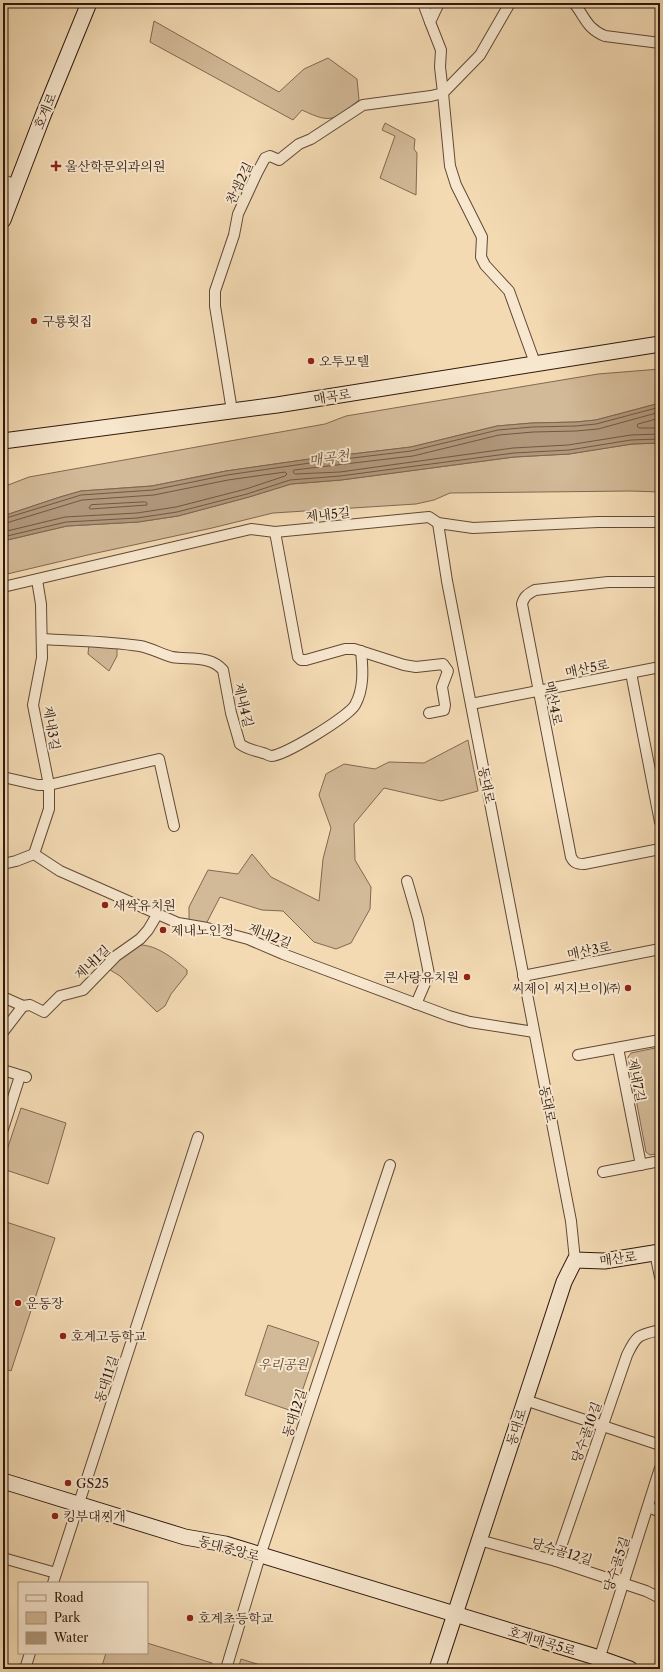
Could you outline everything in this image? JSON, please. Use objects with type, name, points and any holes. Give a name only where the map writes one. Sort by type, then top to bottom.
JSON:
[{"type":"street","name":"호계로","points":[[3,220],[10,182],[89,3]]},
{"type":"street","points":[[423,3],[441,50],[440,67],[450,166],[456,185],[482,237],[481,257],[484,265],[509,291],[535,363]]},
{"type":"street","points":[[430,22],[439,3]]},
{"type":"street","points":[[443,92],[480,55],[510,3]]},
{"type":"street","points":[[574,3],[592,29],[605,36],[660,43]]},
{"type":"street","name":"찬샘2길","points":[[232,411],[215,306],[215,291],[234,235],[238,214],[265,158],[270,156],[279,160],[284,158],[299,144],[316,136],[363,106],[431,96],[443,92]]},
{"type":"street","name":"매곡로","points":[[3,441],[232,411],[660,344]]},
{"type":"street","name":"제내5길","points":[[3,587],[251,529],[276,532],[429,517],[438,523],[473,528],[598,522],[660,522]]},
{"type":"street","name":"동대로","points":[[437,1669],[564,1282],[575,1260],[571,1221],[447,581],[438,523]]},
{"type":"street","points":[[276,532],[298,657],[301,660],[306,660],[345,649],[361,651],[404,665],[416,667],[443,664],[446,666],[448,671],[448,675],[442,687],[445,705],[444,710],[428,713]]},
{"type":"street","name":"제내3길","points":[[34,854],[49,809],[49,785],[33,705],[42,658],[41,604],[37,580]]},
{"type":"street","name":"매산4로","points":[[660,582],[608,582],[536,590],[523,598],[522,604],[573,862],[584,864],[660,849]]},
{"type":"street","name":"제내4길","points":[[42,639],[118,643],[142,646],[171,657],[207,660],[219,665],[224,670],[231,713],[240,744],[253,751],[271,756],[279,754],[327,728],[354,707],[359,695],[362,680],[361,651]]},
{"type":"street","name":"매산5로","points":[[471,704],[660,667]]},
{"type":"street","points":[[631,673],[660,822]]},
{"type":"street","points":[[3,777],[38,785],[49,785],[159,759],[174,826]]},
{"type":"street","points":[[3,864],[34,854]]},
{"type":"street","name":"제내2길","points":[[34,854],[60,871],[178,924],[208,928],[248,939],[282,954],[416,1004],[470,1022],[534,1032]]},
{"type":"street","points":[[407,881],[418,919],[429,974],[416,1004]]},
{"type":"street","name":"제내1길","points":[[23,1006],[30,1005],[44,1012],[60,996],[84,990],[116,956],[140,939],[158,916]]},
{"type":"street","name":"매산3로","points":[[524,976],[660,949]]},
{"type":"street","points":[[3,997],[23,1006],[3,1032]]},
{"type":"street","name":"제내7길","points":[[578,1055],[660,1040]]},
{"type":"street","name":"제내7길","points":[[618,1048],[640,1165]]},
{"type":"street","points":[[3,1070],[23,1076],[6,1108],[3,1129]]},
{"type":"street","name":"동대11길","points":[[55,1578],[198,1137]]},
{"type":"street","points":[[602,1172],[660,1161]]},
{"type":"street","name":"동대12길","points":[[226,1669],[260,1556],[390,1165]]},
{"type":"street","points":[[658,1252],[660,1277]]},
{"type":"street","name":"매산로","points":[[575,1260],[604,1261],[658,1252]]},
{"type":"street","name":"당수골10길","points":[[556,1561],[627,1355],[634,1340],[640,1335],[660,1330]]},
{"type":"street","points":[[525,1400],[660,1445]]},
{"type":"street","name":"당수골5길","points":[[597,1663],[660,1468]]},
{"type":"street","name":"동대중앙로","points":[[3,1481],[185,1537],[225,1544],[260,1556],[454,1614]]},
{"type":"street","points":[[648,1506],[660,1512]]},
{"type":"street","name":"당수골12길","points":[[479,1540],[556,1561],[623,1583],[660,1598]]},
{"type":"street","points":[[3,1558],[55,1578]]},
{"type":"street","name":"호계매곡5로","points":[[454,1614],[597,1663],[630,1669]]},
{"type":"street","points":[[25,1669],[30,1654]]},
{"type":"green space","points":[[154,21],[279,92],[304,69],[328,58],[357,79],[359,100],[344,112],[333,118],[312,115],[302,110],[293,120],[150,42]]},
{"type":"green space","points":[[385,123],[415,139],[414,149],[417,153],[416,195],[380,178],[395,136],[382,130]]},
{"type":"green space","points":[[660,369],[660,403],[596,420],[497,426],[411,447],[226,471],[152,486],[81,491],[3,516],[3,487],[29,477],[325,424],[346,416],[598,374]]},
{"type":"green space","points":[[660,443],[660,492],[450,493],[434,500],[416,504],[273,513],[3,575],[3,541],[67,526],[138,522],[178,516],[291,484],[341,480],[514,457],[569,454],[632,444]]},
{"type":"green space","points":[[89,644],[117,647],[117,656],[109,671],[88,654]]},
{"type":"green space","points":[[468,740],[478,791],[441,801],[384,788],[354,824],[355,860],[371,887],[370,909],[351,943],[336,949],[314,942],[283,911],[262,910],[220,897],[206,924],[189,920],[189,907],[208,870],[238,874],[252,854],[271,877],[319,901],[323,859],[331,828],[319,795],[326,774],[344,764],[375,769],[389,762],[424,763]]},
{"type":"green space","points":[[140,945],[153,947],[159,950],[171,957],[187,970],[187,974],[171,994],[165,1006],[157,1012],[120,976],[107,968]]},
{"type":"green space","points":[[660,1047],[660,1153],[650,1155],[646,1152],[628,1057],[631,1053]]},
{"type":"green space","points":[[21,1108],[66,1123],[48,1184],[3,1169],[3,1162]]},
{"type":"green space","name":"운동장","points":[[3,1221],[55,1238],[11,1371],[3,1368]]},
{"type":"green space","name":"우리공원","points":[[268,1325],[319,1342],[295,1412],[245,1395]]},
{"type":"green space","points":[[148,1643],[212,1663],[211,1669],[101,1669],[106,1654],[148,1654]]},
{"type":"green space","points":[[241,1659],[273,1669],[238,1669]]},
{"type":"water","name":"매곡천","points":[[660,403],[660,443],[632,444],[569,454],[514,457],[341,480],[291,484],[178,516],[138,522],[67,526],[3,541],[3,516],[81,491],[152,486],[226,471],[411,447],[497,426],[596,420]]},
{"type":"place","name":"울산학문외과의원","points":[[56,166]]},
{"type":"place","name":"구룡횟집","points":[[34,321]]},
{"type":"place","name":"오투모텔","points":[[311,361]]},
{"type":"place","name":"새싹유치원","points":[[105,905]]},
{"type":"place","name":"제내노인정","points":[[163,930]]},
{"type":"place","name":"큰사랑유치원","points":[[467,977]]},
{"type":"place","name":"씨제이 씨지브이)㈜","points":[[628,988]]},
{"type":"place","name":"운동장","points":[[18,1303]]},
{"type":"place","name":"호계고등학교","points":[[63,1336]]},
{"type":"place","name":"GS25","points":[[68,1483]]},
{"type":"place","name":"킹부대찌개","points":[[55,1516]]},
{"type":"place","name":"호계초등학교","points":[[190,1618]]}]
